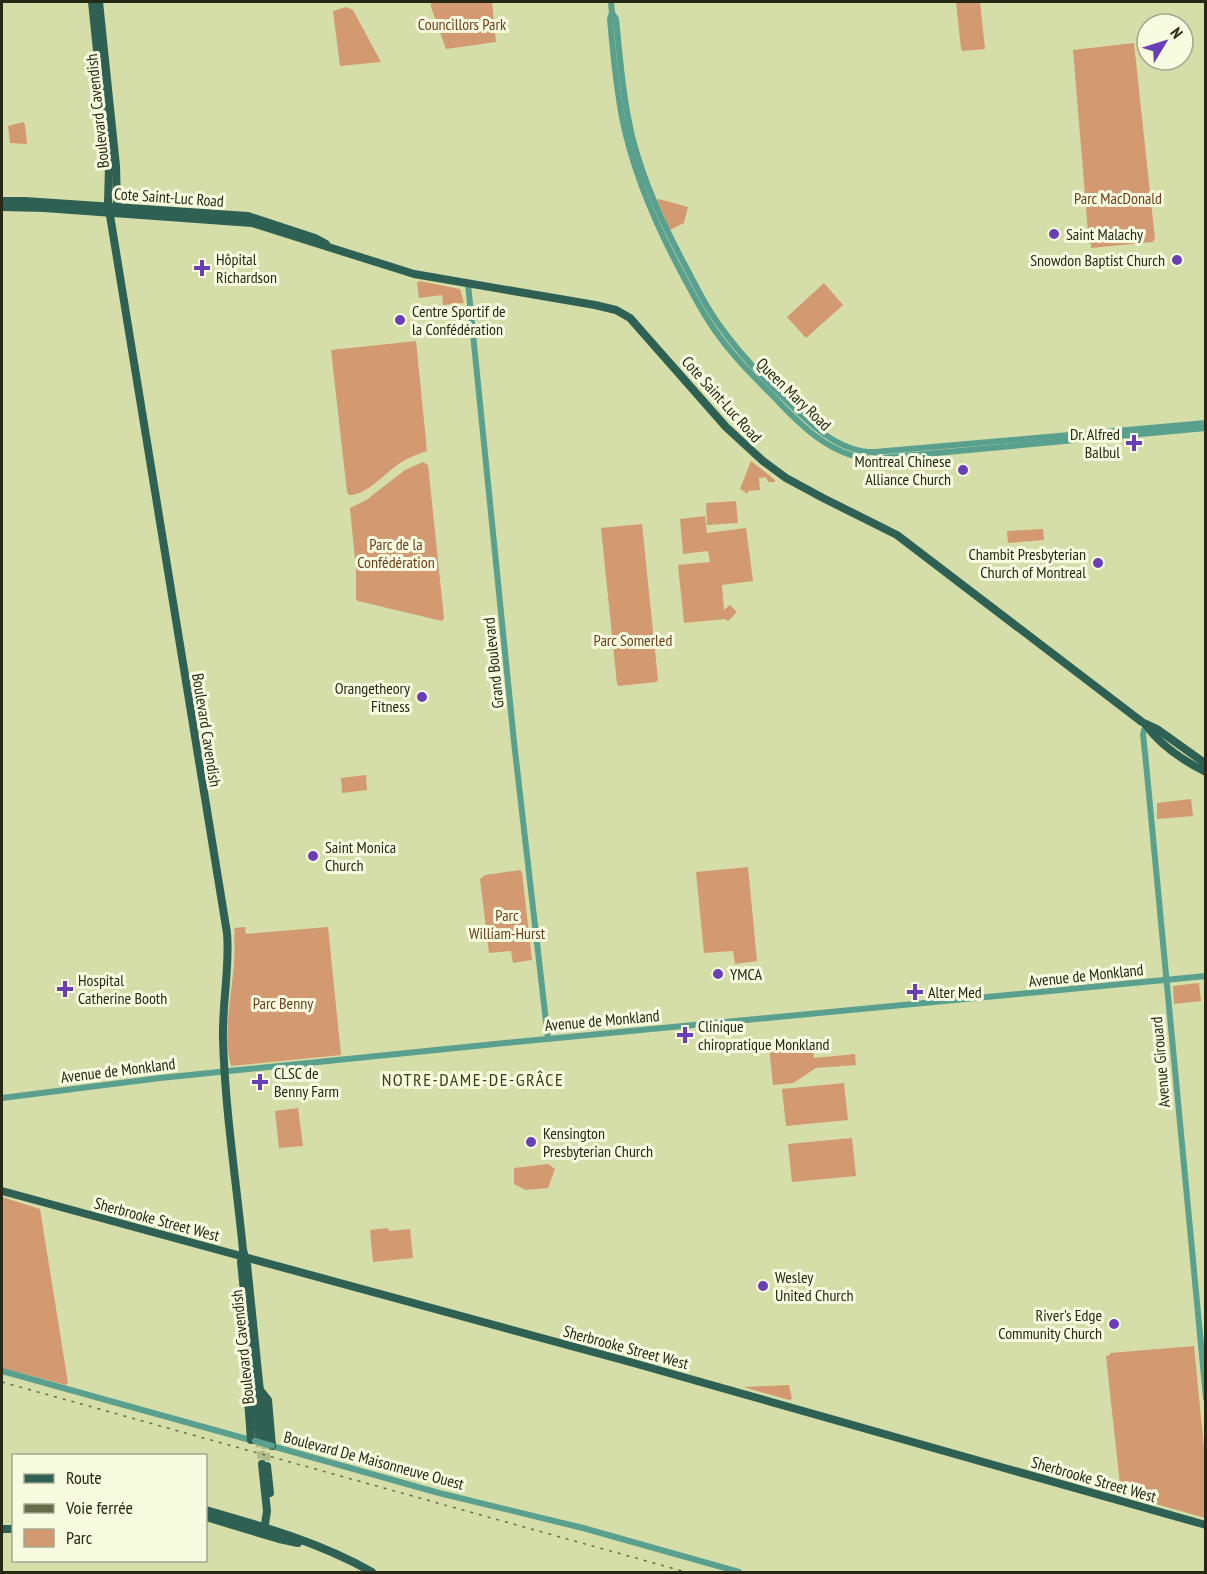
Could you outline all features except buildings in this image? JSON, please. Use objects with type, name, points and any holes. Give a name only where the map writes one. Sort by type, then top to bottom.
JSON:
[{"type":"main road","name":"Boulevard Cavendish","points":[[92,2],[112,211],[227,933],[228,954],[223,1032],[225,1071],[243,1254],[241,1262],[257,1391]]},
{"type":"main road","name":"Boulevard Cavendish","points":[[99,2],[117,173],[112,211]]},
{"type":"main road","name":"Cote Saint-Luc Road","points":[[2,201],[248,223],[313,244],[330,246],[403,271],[601,306],[625,314],[643,331],[725,425],[757,457],[811,492],[900,537],[1146,724],[1157,729],[1206,764]]},
{"type":"main road","name":"Cote Saint-Luc Road","points":[[2,207],[112,211]]},
{"type":"main road","name":"Cote Saint-Luc Road","points":[[1146,724],[1153,735],[1184,759],[1206,772]]},
{"type":"main road","name":"Sherbrooke Street West","points":[[2,1191],[243,1254],[1206,1525]]},
{"type":"main road","points":[[257,1391],[268,1400],[260,1442],[248,1402],[257,1391]]},
{"type":"main road","points":[[264,1465],[267,1532]]},
{"type":"main road","points":[[207,1510],[267,1532]]},
{"type":"main road","points":[[207,1516],[311,1545],[345,1558],[372,1572]]},
{"type":"street","name":"Queen Mary Road","points":[[611,2],[610,19],[623,123],[638,177],[661,232],[703,312],[722,340],[781,405],[830,446],[847,454],[871,459],[1206,428]]},
{"type":"street","name":"Queen Mary Road","points":[[612,13],[616,19],[624,93],[634,142],[649,189],[675,247],[709,310],[727,336],[784,399],[830,438],[851,449],[875,452],[1206,423]]},
{"type":"street","name":"Grand Boulevard","points":[[468,284],[515,754],[548,1039]]},
{"type":"street","name":"Avenue Girouard","points":[[1146,724],[1143,732],[1203,1341],[1206,1398]]},
{"type":"street","name":"Avenue de Monkland","points":[[2,1098],[225,1071],[1206,976]]},
{"type":"street","name":"Boulevard De Maisonneuve Ouest","points":[[2,1371],[432,1491],[583,1528],[739,1572]]},
{"type":"green space","name":"Councillors Park","points":[[431,2],[492,2],[496,42],[446,49]]},
{"type":"green space","points":[[956,2],[980,2],[985,49],[963,51],[961,49]]},
{"type":"green space","points":[[346,7],[353,10],[381,62],[340,66],[333,11]]},
{"type":"green space","name":"Parc MacDonald","points":[[1134,43],[1135,72],[1137,72],[1155,239],[1152,242],[1091,248],[1089,244],[1073,50]]},
{"type":"green space","points":[[23,122],[27,144],[10,143],[8,126]]},
{"type":"green space","points":[[657,200],[688,207],[684,223],[670,230]]},
{"type":"green space","points":[[420,281],[460,289],[464,303],[443,305],[442,295],[419,298],[417,283]]},
{"type":"green space","points":[[824,283],[843,305],[806,338],[787,317]]},
{"type":"green space","name":"Parc de la Confédération","points":[[416,341],[427,451],[400,463],[362,492],[349,495],[331,350]]},
{"type":"green space","points":[[751,461],[775,482],[768,482],[766,477],[759,478],[760,490],[748,491],[748,494],[740,489]]},
{"type":"green space","name":"Parc de la Confédération","points":[[423,462],[428,465],[444,618],[442,621],[356,599],[356,570],[350,508],[370,498],[405,470]]},
{"type":"green space","points":[[736,501],[738,523],[707,525],[706,503]]},
{"type":"green space","points":[[705,516],[707,533],[746,528],[753,581],[722,585],[724,610],[730,605],[737,612],[728,621],[725,619],[684,623],[678,565],[710,562],[708,551],[683,554],[680,519]]},
{"type":"green space","name":"Parc Somerled","points":[[642,524],[658,680],[619,686],[601,528]]},
{"type":"green space","points":[[1043,529],[1044,540],[1008,543],[1007,531]]},
{"type":"green space","points":[[366,775],[367,790],[342,793],[341,778]]},
{"type":"green space","points":[[1191,799],[1193,816],[1157,819],[1157,803]]},
{"type":"green space","points":[[748,867],[757,961],[735,964],[733,951],[704,953],[696,872]]},
{"type":"green space","name":"Parc William-Hurst","points":[[520,870],[532,960],[513,963],[511,951],[489,953],[480,879],[485,875]]},
{"type":"green space","name":"Parc Benny","points":[[245,927],[246,934],[328,927],[341,1055],[231,1066],[227,1034],[234,967],[234,928]]},
{"type":"green space","points":[[1199,983],[1201,1001],[1174,1004],[1173,986]]},
{"type":"green space","points":[[812,1042],[814,1058],[855,1054],[856,1065],[816,1068],[793,1083],[773,1085],[769,1047]]},
{"type":"green space","points":[[844,1083],[848,1120],[786,1126],[782,1089]]},
{"type":"green space","points":[[298,1108],[303,1146],[279,1148],[275,1111]]},
{"type":"green space","points":[[852,1138],[856,1176],[792,1182],[788,1144]]},
{"type":"green space","points":[[548,1164],[555,1169],[548,1188],[526,1190],[514,1184],[514,1168]]},
{"type":"green space","points":[[2,1197],[40,1209],[68,1383],[66,1385],[2,1368]]},
{"type":"green space","points":[[387,1228],[390,1231],[410,1229],[413,1258],[373,1262],[370,1230]]},
{"type":"green space","points":[[1194,1346],[1205,1458],[1205,1518],[1121,1494],[1106,1356],[1110,1353]]},
{"type":"green space","points":[[789,1385],[792,1399],[789,1400],[743,1387]]},
{"type":"tunnel","points":[[259,1439],[262,1464]]},
{"type":"tunnel","points":[[265,1441],[267,1466]]},
{"type":"railway","points":[[2,1382],[686,1572]]},
{"type":"place","name":"Saint Malachy","points":[[1054,234]]},
{"type":"place","name":"Snowdon Baptist Church","points":[[1177,260]]},
{"type":"place","name":"Hôpital Richardson","points":[[202,268]]},
{"type":"place","name":"Centre Sportif de la Confédération","points":[[400,320]]},
{"type":"place","name":"Dr. Alfred Balbul","points":[[1134,443]]},
{"type":"place","name":"Montreal Chinese Alliance Church","points":[[963,470]]},
{"type":"place","name":"Chambit Presbyterian Church of Montreal","points":[[1098,563]]},
{"type":"place","name":"Orangetheory Fitness","points":[[422,697]]},
{"type":"place","name":"Saint Monica Church","points":[[313,856]]},
{"type":"place","name":"YMCA","points":[[718,974]]},
{"type":"place","name":"Hospital Catherine Booth","points":[[65,989]]},
{"type":"place","name":"Alter Med","points":[[915,992]]},
{"type":"place","name":"Clinique chiropratique Monkland","points":[[685,1035]]},
{"type":"place","name":"CLSC de Benny Farm","points":[[260,1082]]},
{"type":"place","name":"Kensington Presbyterian Church","points":[[531,1142]]},
{"type":"place","name":"Wesley United Church","points":[[763,1286]]},
{"type":"place","name":"River's Edge Community Church","points":[[1114,1324]]},
{"type":"district","name":"NOTRE-DAME-DE-GRÂCE","points":[[473,1080]]}]
